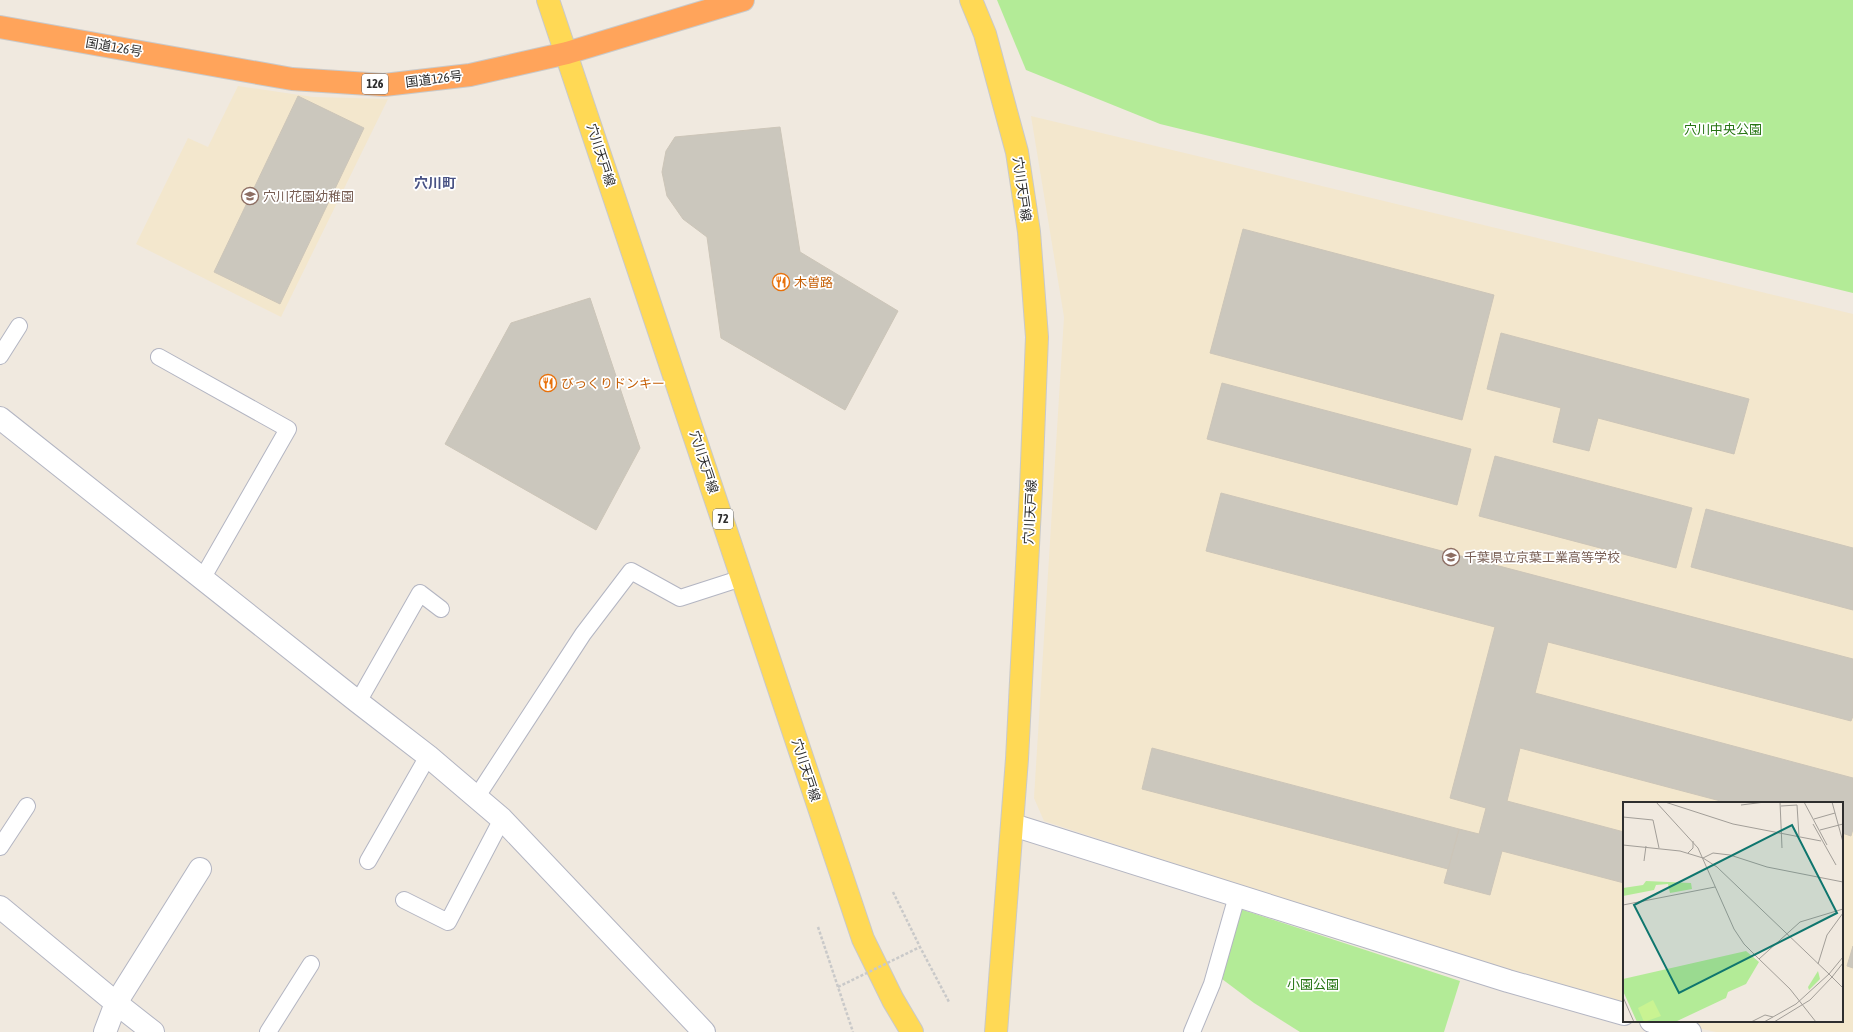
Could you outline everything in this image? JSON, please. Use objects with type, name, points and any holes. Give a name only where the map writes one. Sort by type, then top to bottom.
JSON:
[{"type":"highway","name":"国道126号","points":[[0,27],[292,80],[384,85],[470,75],[567,53],[743,0]]},
{"type":"main road","name":"穴川天戸線","points":[[548,0],[863,939],[893,1000],[912,1032]]},
{"type":"main road","name":"穴川天戸線","points":[[971,0],[985,34],[1017,152],[1029,232],[1037,337],[1031,488],[1013,825],[996,1032]]},
{"type":"street","points":[[0,418],[428,756],[502,820],[704,1032]]},
{"type":"street","points":[[1013,825],[1508,981],[1623,1014]]},
{"type":"street","points":[[105,1032],[116,1003],[200,869]]},
{"type":"street","points":[[0,907],[153,1032]]},
{"type":"street","points":[[1655,1022],[1690,1032]]},
{"type":"lane","points":[[0,356],[19,326]]},
{"type":"lane","points":[[159,357],[288,429],[202,579]]},
{"type":"lane","points":[[476,798],[583,634],[631,570],[680,598],[742,578]]},
{"type":"lane","points":[[358,702],[420,593],[441,609]]},
{"type":"lane","points":[[368,861],[428,756]]},
{"type":"lane","points":[[0,847],[27,806]]},
{"type":"lane","points":[[404,900],[448,922],[502,820]]},
{"type":"lane","points":[[1192,1032],[1212,984],[1237,896]]},
{"type":"lane","points":[[268,1032],[311,964]]},
{"type":"path","points":[[893,892],[949,1002]]},
{"type":"path","points":[[818,926],[853,1032]]},
{"type":"path","points":[[838,987],[920,947]]},
{"type":"shaded area","name":"穴川花園幼稚園","points":[[238,86],[313,97],[388,99],[281,317],[136,244],[188,138],[208,147]]},
{"type":"shaded area","name":"千葉県立京葉工業高等学校","points":[[1031,116],[1853,314],[1853,1032],[1716,1032],[1671,1022],[1843,1022],[1843,802],[1623,802],[1623,1009],[1544,985],[1044,821],[1034,798],[1064,317]]},
{"type":"green space","name":"穴川中央公園","points":[[997,0],[1853,0],[1853,293],[1160,124],[1026,70]]},
{"type":"green space","name":"小園公園","points":[[1240,909],[1460,981],[1444,1032],[1300,1032],[1254,1003],[1214,973]]},
{"type":"building","points":[[298,96],[364,128],[280,304],[214,272]]},
{"type":"building","name":"木曽路","points":[[780,127],[800,252],[898,311],[845,410],[721,338],[707,237],[683,219],[667,196],[662,172],[666,151],[675,137]]},
{"type":"building","points":[[1243,229],[1494,295],[1462,420],[1210,353]]},
{"type":"building","name":"びっくりドンキー","points":[[590,298],[640,448],[596,530],[445,444],[511,323]]},
{"type":"building","points":[[1501,333],[1749,399],[1734,454],[1598,418],[1589,451],[1553,442],[1561,408],[1487,389]]},
{"type":"building","points":[[1222,383],[1471,449],[1457,505],[1207,439]]},
{"type":"building","points":[[1495,456],[1692,508],[1676,568],[1479,516]]},
{"type":"building","points":[[1221,493],[1853,659],[1853,716],[1851,721],[1548,642],[1535,693],[1853,778],[1853,829],[1851,836],[1843,833],[1843,802],[1724,802],[1520,748],[1507,801],[1623,832],[1623,883],[1502,851],[1490,895],[1444,883],[1459,829],[1479,834],[1486,808],[1450,798],[1495,627],[1206,551]]},
{"type":"building","points":[[1706,509],[1853,548],[1853,610],[1691,567]]},
{"type":"building","points":[[1152,748],[1459,829],[1448,869],[1142,789]]},
{"type":"building","points":[[1853,946],[1853,968],[1847,966]]},
{"type":"place","name":"穴川花園幼稚園","points":[[250,196]]},
{"type":"place","name":"木曽路","points":[[781,282]]},
{"type":"place","name":"びっくりドンキー","points":[[548,383]]},
{"type":"place","name":"千葉県立京葉工業高等学校","points":[[1451,557]]},
{"type":"district","name":"穴川町","points":[[435,183]]}]
